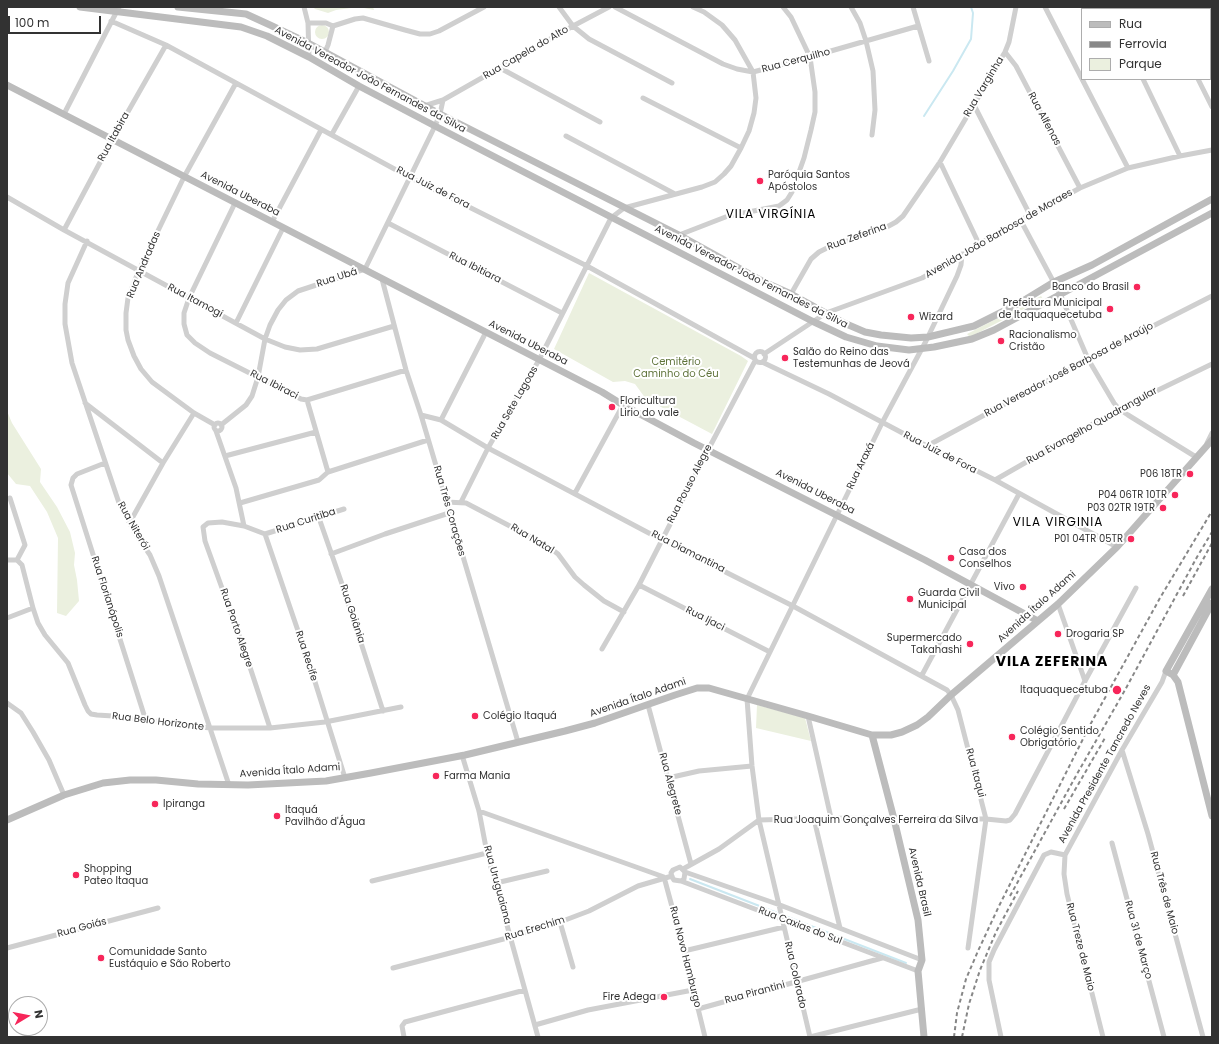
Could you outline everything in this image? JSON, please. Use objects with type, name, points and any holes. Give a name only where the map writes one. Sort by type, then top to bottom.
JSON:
[{"type":"main road","name":"Avenida Vereador João Fernandes da Silva","points":[[80,7],[117,9],[241,27],[267,36],[309,57],[384,100],[812,321],[846,337],[877,346],[909,350],[959,342],[994,330],[1212,213]]},
{"type":"main road","name":"Avenida Vereador João Fernandes da Silva","points":[[178,7],[245,11],[391,87],[424,106],[679,235],[764,282],[791,294],[855,328],[876,334],[900,338],[928,337],[966,328],[982,322],[1018,304],[1054,282],[1092,264],[1212,199]]},
{"type":"main road","name":"Avenida Uberaba","points":[[7,85],[113,138],[184,177],[602,392],[623,405],[708,450],[837,515],[1038,621]]},
{"type":"main road","points":[[384,100],[391,87]]},
{"type":"main road","points":[[561,192],[567,179]]},
{"type":"main road","points":[[1178,218],[1182,229]]},
{"type":"main road","name":"Avenida Ítalo Adami","points":[[7,820],[64,795],[103,783],[130,780],[156,780],[198,784],[283,784],[345,778],[462,755],[596,723],[686,691],[702,688],[709,688],[872,735],[891,735],[910,729],[928,717],[1058,604],[1117,547],[1212,440]]},
{"type":"main road","name":"Avenida Presidente Tancredo Neves","points":[[1170,673],[1212,589]]},
{"type":"main road","name":"Avenida Presidente Tancredo Neves","points":[[1170,673],[1212,603]]},
{"type":"main road","points":[[1170,673],[1178,682],[1212,816]]},
{"type":"main road","name":"Avenida Brasil","points":[[872,735],[918,920],[922,960],[918,971],[924,1037]]},
{"type":"street","points":[[304,7],[308,23],[309,57]]},
{"type":"street","points":[[308,23],[326,23],[332,26],[354,19],[364,18],[420,34],[430,34],[439,31],[484,7]]},
{"type":"street","points":[[560,7],[572,26],[589,39],[672,83]]},
{"type":"street","name":"Rua Capela do Alto","points":[[424,106],[443,100],[572,26],[609,7]]},
{"type":"street","name":"Rua Cerquilho","points":[[614,7],[711,58],[737,69],[753,72],[810,58],[918,26]]},
{"type":"street","points":[[611,218],[624,208],[702,187],[715,182],[731,166],[749,131],[756,98],[753,72],[735,40],[722,25],[704,12],[693,7]]},
{"type":"street","points":[[679,235],[718,219],[779,206],[792,192],[804,158],[815,112],[815,92],[810,58],[791,17],[783,7]]},
{"type":"street","points":[[851,7],[860,23],[873,71],[875,110],[872,135]]},
{"type":"street","points":[[913,7],[929,61]]},
{"type":"street","name":"Rua Varginha","points":[[940,162],[1005,52],[1009,42],[1016,7]]},
{"type":"street","points":[[1045,7],[1081,77]]},
{"type":"street","points":[[64,114],[117,9]]},
{"type":"street","name":"Rua Juiz de Fora","points":[[111,21],[166,45],[321,130],[332,134],[410,178],[587,266],[755,359]]},
{"type":"street","points":[[325,52],[328,46],[332,26]]},
{"type":"street","name":"Rua Itabira","points":[[64,230],[113,138],[166,45]]},
{"type":"street","name":"Rua Alfenas","points":[[1005,52],[1016,66],[1080,188]]},
{"type":"street","points":[[500,68],[600,122]]},
{"type":"street","points":[[1083,80],[1128,168]]},
{"type":"street","points":[[1143,80],[1180,156]]},
{"type":"street","points":[[1198,80],[1212,107]]},
{"type":"street","name":"Rua Andradas","points":[[215,428],[152,382],[141,368],[134,356],[126,330],[126,313],[128,298],[139,270],[184,177],[236,83]]},
{"type":"street","points":[[332,134],[359,86]]},
{"type":"street","points":[[643,98],[741,148]]},
{"type":"street","points":[[440,114],[443,100]]},
{"type":"street","points":[[974,105],[1030,215]]},
{"type":"street","name":"Rua Ubá","points":[[215,428],[218,423],[221,425],[246,405],[252,396],[258,376],[265,339],[270,324],[286,300],[298,291],[365,269],[440,114]]},
{"type":"street","points":[[272,222],[321,130]]},
{"type":"street","points":[[566,136],[676,194]]},
{"type":"street","name":"Avenida João Barbosa de Moraes","points":[[812,321],[826,313],[922,278],[979,244],[1080,188],[1128,168],[1212,150]]},
{"type":"street","points":[[940,162],[979,244]]},
{"type":"street","name":"Rua Zeferina","points":[[791,294],[810,259],[819,252],[829,247],[885,228],[903,216],[940,162]]},
{"type":"street","name":"Rua Itamogi","points":[[7,197],[189,298],[265,339],[285,347],[300,350],[317,349],[394,326]]},
{"type":"street","name":"Rua Ibiraci","points":[[235,203],[189,298],[184,313],[184,324],[187,335],[195,343],[301,399],[307,400],[406,370]]},
{"type":"street","name":"Rua Sete Lagoas","points":[[461,502],[488,448],[540,360],[611,218]]},
{"type":"street","points":[[1021,221],[1060,294],[1088,359],[1119,409],[1196,457]]},
{"type":"street","name":"Rua Ibitiara","points":[[388,223],[562,314]]},
{"type":"street","points":[[236,323],[283,228]]},
{"type":"street","name":"Rua Niterói","points":[[87,241],[68,283],[65,304],[65,324],[72,363],[119,503],[150,555],[159,576],[229,784]]},
{"type":"street","name":"Rua Araxá","points":[[747,699],[794,606],[882,423],[928,337],[957,276],[961,265],[962,254]]},
{"type":"street","name":"Rua Três Corações","points":[[382,279],[406,370],[421,415],[518,742]]},
{"type":"street","name":"Rua Vereador José Barbosa de Araújo","points":[[927,446],[1088,359],[1212,296]]},
{"type":"street","points":[[764,354],[812,321]]},
{"type":"street","points":[[441,420],[486,332]]},
{"type":"street","points":[[761,352],[764,354],[765,359],[758,363],[755,359],[755,354],[761,352]]},
{"type":"street","name":"Rua Pouso Alegre","points":[[602,649],[639,585],[755,359]]},
{"type":"street","name":"Rua Juiz de Fora","points":[[762,362],[829,394],[882,423],[995,480],[1117,547]]},
{"type":"street","name":"Rua Evangelho Quadrangular","points":[[995,480],[1119,409],[1212,364]]},
{"type":"street","points":[[307,400],[328,472]]},
{"type":"street","points":[[85,402],[162,463]]},
{"type":"street","points":[[575,493],[623,405]]},
{"type":"street","points":[[130,522],[162,463],[194,413]]},
{"type":"street","name":"Rua Diamantina","points":[[421,415],[441,420],[488,448],[662,540],[794,606],[922,675],[947,690],[952,695]]},
{"type":"street","points":[[215,428],[240,504],[244,526]]},
{"type":"street","points":[[225,456],[316,432]]},
{"type":"street","points":[[1205,447],[1212,433]]},
{"type":"street","points":[[240,504],[319,480],[328,472],[428,440]]},
{"type":"street","name":"Rua Florianópolis","points":[[105,463],[77,474],[72,480],[72,489],[146,721]]},
{"type":"street","points":[[922,675],[1019,494]]},
{"type":"street","points":[[7,560],[16,560],[25,545],[10,498]]},
{"type":"street","name":"Rua Natal","points":[[446,502],[461,502],[477,508],[546,545],[558,554],[575,577],[584,585],[604,601],[624,612]]},
{"type":"street","name":"Rua Curitiba","points":[[202,529],[204,525],[213,522],[222,522],[244,526],[265,534],[344,510]]},
{"type":"street","points":[[331,554],[449,513]]},
{"type":"street","name":"Rua Goiânia","points":[[319,518],[383,711]]},
{"type":"street","name":"Rua Porto Alegre","points":[[202,529],[270,728]]},
{"type":"street","name":"Rua Recife","points":[[265,534],[328,722],[345,778]]},
{"type":"street","name":"Rua Belo Horizonte","points":[[16,560],[22,565],[38,623],[45,635],[68,663],[88,711],[91,714],[97,716],[113,716],[210,728],[270,728],[328,722],[401,707]]},
{"type":"street","name":"Rua Ijaci","points":[[639,585],[770,652]]},
{"type":"street","points":[[1085,682],[1136,588]]},
{"type":"street","points":[[1058,604],[1085,682]]},
{"type":"street","points":[[7,618],[33,608]]},
{"type":"street","name":"Avenida Presidente Tancredo Neves","points":[[1065,855],[1122,750],[1162,682],[1170,673]]},
{"type":"street","name":"Rua Joaquim Gonçalves Ferreira da Silva","points":[[684,870],[691,864],[719,849],[759,820],[831,818],[1010,820],[1015,814],[1085,682]]},
{"type":"street","name":"Rua Itaqui","points":[[952,695],[958,710],[986,819],[968,948]]},
{"type":"street","name":"Rua Colorado","points":[[747,699],[752,766],[759,820],[810,1037]]},
{"type":"street","points":[[7,703],[21,713],[33,732],[49,760],[64,795]]},
{"type":"street","name":"Rua Alegrete","points":[[648,705],[691,864]]},
{"type":"street","points":[[808,716],[831,818]]},
{"type":"street","name":"Rua Três de Maio","points":[[1122,750],[1148,834],[1203,1037]]},
{"type":"street","name":"Rua Uruguaiana","points":[[462,755],[479,811],[488,853],[538,1037]]},
{"type":"street","points":[[668,778],[699,771],[752,766]]},
{"type":"street","points":[[479,811],[664,877]]},
{"type":"street","points":[[814,819],[840,928]]},
{"type":"street","name":"Rua 31 de Março","points":[[1112,843],[1164,1037]]},
{"type":"street","points":[[1001,1037],[989,980],[989,962],[1044,855],[1051,852],[1065,855]]},
{"type":"street","points":[[372,881],[488,853]]},
{"type":"street","name":"Rua Treze de Maio","points":[[1065,855],[1064,874],[1067,894],[1102,1037]]},
{"type":"street","name":"Rua Erechim","points":[[393,968],[511,937],[560,922],[589,911],[638,886],[664,877],[672,876],[673,870],[676,868],[680,867],[684,870]]},
{"type":"street","points":[[672,876],[674,880],[681,881],[686,876],[684,870]]},
{"type":"street","name":"Rua Caxias do Sul","points":[[684,870],[922,960]]},
{"type":"street","points":[[496,883],[547,871]]},
{"type":"street","name":"Rua Novo Hamburgo","points":[[664,877],[705,1037]]},
{"type":"street","name":"Rua Caxias do Sul","points":[[681,881],[782,918],[918,971]]},
{"type":"street","name":"Rua Goiás","points":[[7,948],[158,908]]},
{"type":"street","points":[[560,922],[573,967]]},
{"type":"street","points":[[684,951],[784,927]]},
{"type":"street","name":"Rua Pirantini","points":[[698,1009],[882,958]]},
{"type":"street","points":[[404,1037],[402,1026],[405,1022],[525,990]]},
{"type":"street","points":[[535,1025],[588,1010],[693,990]]},
{"type":"street","points":[[810,1037],[922,1009]]},
{"type":"green space","points":[[313,7],[359,7],[336,10],[328,13]]},
{"type":"green space","points":[[359,7],[373,7],[374,10]]},
{"type":"green space","points":[[319,25],[325,25],[329,29],[329,35],[325,39],[319,39],[315,35],[315,29]]},
{"type":"green space","name":"Cemitério Caminho do Céu","points":[[589,273],[748,361],[712,434],[646,399],[635,384],[625,381],[613,382],[554,349]]},
{"type":"green space","points":[[1041,296],[1043,299],[970,337],[967,334]]},
{"type":"green space","points":[[7,411],[12,423],[41,469],[40,482],[57,507],[70,532],[75,553],[74,565],[79,601],[66,616],[57,613],[58,538],[47,512],[30,486],[16,484],[7,473]]},
{"type":"green space","points":[[757,705],[805,718],[811,741],[756,728]]},
{"type":"waterway","points":[[924,116],[953,71],[971,39],[973,13],[971,7]]},
{"type":"waterway","points":[[690,879],[906,963]]},
{"type":"railway","points":[[954,1037],[957,1013],[966,979],[999,906],[1090,725],[1160,598],[1212,511]]},
{"type":"railway","points":[[1010,896],[1212,532]]},
{"type":"railway","points":[[1183,596],[1212,543]]},
{"type":"railway","points":[[1064,809],[1105,738]]},
{"type":"railway","points":[[962,1037],[969,1004],[980,970],[996,932],[1018,891]]},
{"type":"place","name":"Paróquia Santos Apóstolos","points":[[760,181]]},
{"type":"place","name":"Banco do Brasil","points":[[1137,287]]},
{"type":"place","name":"Prefeitura Municipal de Itaquaquecetuba","points":[[1110,309]]},
{"type":"place","name":"Wizard","points":[[911,317]]},
{"type":"place","name":"Racionalismo Cristão","points":[[1001,341]]},
{"type":"place","name":"Salão do Reino das Testemunhas de Jeová","points":[[785,358]]},
{"type":"place","name":"Floricultura Lirio do vale","points":[[612,407]]},
{"type":"place","name":"P06 18TR","points":[[1190,474]]},
{"type":"place","name":"P04 06TR 10TR","points":[[1175,495]]},
{"type":"place","name":"P03 02TR 19TR","points":[[1163,508]]},
{"type":"place","name":"P01 04TR 05TR","points":[[1131,539]]},
{"type":"place","name":"Casa dos Conselhos","points":[[951,558]]},
{"type":"place","name":"Vivo","points":[[1023,587]]},
{"type":"place","name":"Guarda Civil Municipal","points":[[910,599]]},
{"type":"place","name":"Drogaria SP","points":[[1058,634]]},
{"type":"place","name":"Supermercado Takahashi","points":[[970,644]]},
{"type":"place","name":"Itaquaquecetuba","points":[[1117,690]]},
{"type":"place","name":"Colégio Itaquá","points":[[475,716]]},
{"type":"place","name":"Colégio Sentido Obrigatório","points":[[1012,737]]},
{"type":"place","name":"Farma Mania","points":[[436,776]]},
{"type":"place","name":"Ipiranga","points":[[155,804]]},
{"type":"place","name":"Itaquá Pavilhão d'Água","points":[[277,816]]},
{"type":"place","name":"Shopping Pateo Itaqua","points":[[76,875]]},
{"type":"place","name":"Comunidade Santo Eustáquio e São Roberto","points":[[101,958]]},
{"type":"place","name":"Fire Adega","points":[[664,997]]},
{"type":"district","name":"VILA VIRGÍNIA","points":[[771,215]]},
{"type":"district","name":"VILA VIRGINIA","points":[[1058,523]]},
{"type":"district","name":"VILA ZEFERINA","points":[[1052,662]]}]
